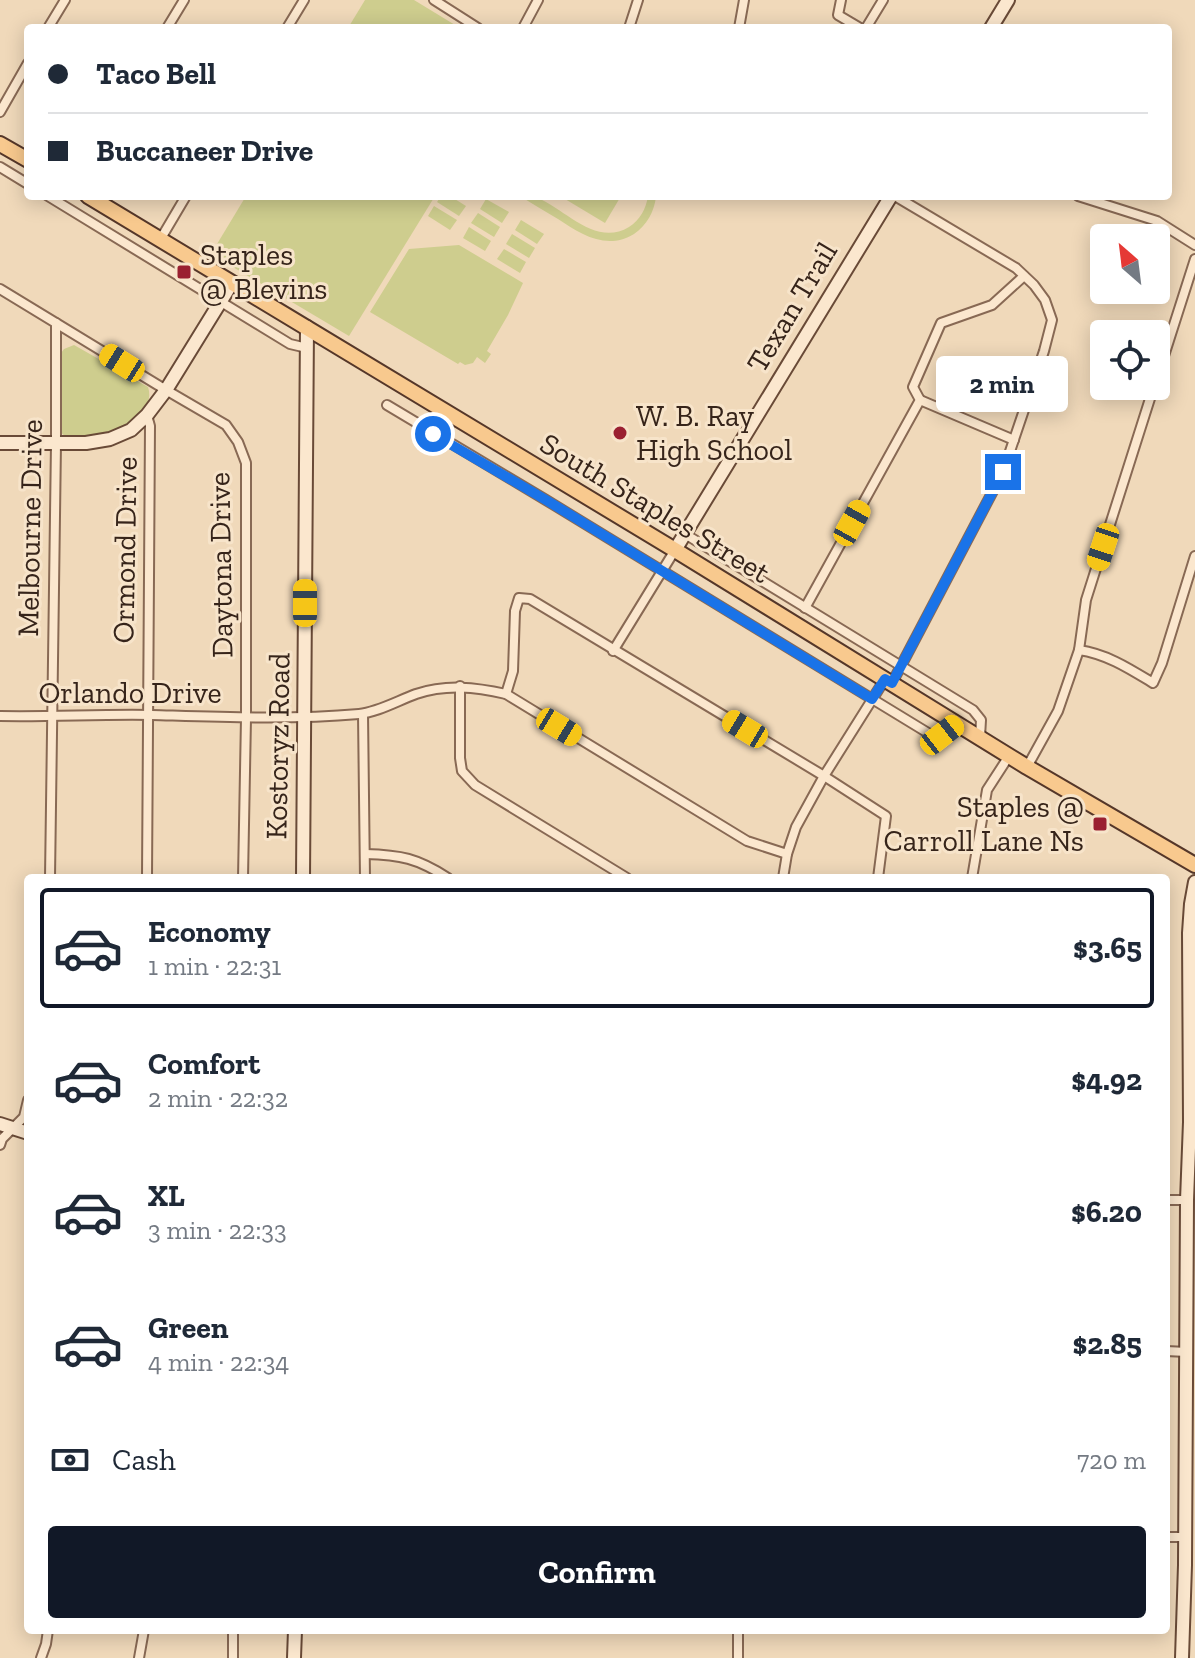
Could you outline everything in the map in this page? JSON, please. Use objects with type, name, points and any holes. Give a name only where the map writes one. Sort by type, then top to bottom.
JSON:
[{"type":"main road","points":[[0,144],[24,158]]},
{"type":"main road","name":"South Staples Street","points":[[95,200],[675,550],[1027,767],[1195,865]]},
{"type":"street","points":[[50,24],[65,0]]},
{"type":"street","points":[[169,24],[184,0]]},
{"type":"street","points":[[289,24],[304,0]]},
{"type":"street","points":[[434,0],[472,24]]},
{"type":"street","points":[[525,24],[538,0]]},
{"type":"street","points":[[630,24],[638,0]]},
{"type":"street","points":[[740,24],[744,0]]},
{"type":"street","points":[[841,0],[838,15],[855,24]]},
{"type":"street","points":[[866,24],[883,0]]},
{"type":"street","points":[[993,24],[1008,0]]},
{"type":"street","points":[[0,112],[24,70]]},
{"type":"street","points":[[0,167],[24,182]]},
{"type":"street","points":[[54,200],[290,344],[307,348]]},
{"type":"street","points":[[160,240],[184,200]]},
{"type":"street","name":"Texan Trail","points":[[613,651],[891,200]]},
{"type":"street","points":[[784,874],[796,827],[872,699],[901,667],[1003,472],[1052,320],[1045,300],[1016,268],[900,200]]},
{"type":"street","points":[[1091,200],[1157,221],[1195,245]]},
{"type":"street","points":[[1170,337],[1195,259]]},
{"type":"street","points":[[1014,440],[920,400],[913,387],[941,323],[992,305],[1024,276]]},
{"type":"street","points":[[0,443],[86,443],[110,439],[131,430],[166,390],[232,283]]},
{"type":"street","name":"Daytona Drive","points":[[0,289],[226,425],[238,442],[246,463],[243,874]]},
{"type":"street","name":"Melbourne Drive","points":[[50,874],[56,323]]},
{"type":"street","name":"Kostoryz Road","points":[[303,874],[307,327]]},
{"type":"street","points":[[805,608],[920,400]]},
{"type":"street","points":[[1027,767],[1058,711],[1079,650],[1086,600],[1150,400]]},
{"type":"street","points":[[387,405],[933,736],[942,735],[956,723]]},
{"type":"street","name":"Ormond Drive","points":[[147,415],[150,426],[147,874]]},
{"type":"street","points":[[685,534],[973,710],[981,720],[980,737]]},
{"type":"street","points":[[1079,650],[1096,652],[1153,683],[1195,556]]},
{"type":"street","points":[[506,694],[513,671],[515,611],[519,598],[530,599],[886,816],[879,874]]},
{"type":"street","points":[[460,686],[462,771],[475,785],[620,874]]},
{"type":"street","name":"Orlando Drive","points":[[0,716],[246,718],[363,714],[442,688],[460,686],[485,689],[506,694],[747,841],[787,854]]},
{"type":"street","points":[[363,714],[365,874]]},
{"type":"street","points":[[973,874],[987,790],[1009,756]]},
{"type":"street","points":[[365,854],[414,859],[441,874]]},
{"type":"street","points":[[1182,1658],[1190,1565],[1185,1537],[1190,1451],[1191,1231],[1187,1200],[1193,1122],[1189,933],[1195,882]]},
{"type":"street","points":[[0,1145],[24,1117]]},
{"type":"street","points":[[0,1124],[24,1132]]},
{"type":"street","points":[[1170,1200],[1187,1200]]},
{"type":"street","points":[[1170,1537],[1185,1537]]},
{"type":"street","points":[[41,1658],[47,1634]]},
{"type":"street","points":[[139,1658],[143,1634]]},
{"type":"street","points":[[233,1634],[233,1658]]},
{"type":"street","points":[[294,1658],[295,1634]]},
{"type":"street","points":[[738,1634],[738,1658]]},
{"type":"shaded area","points":[[365,0],[414,0],[453,24],[350,24]]},
{"type":"shaded area","points":[[244,200],[433,200],[349,336],[211,254]]},
{"type":"shaded area","points":[[456,200],[466,206],[459,216],[437,202]]},
{"type":"shaded area","points":[[488,200],[509,212],[502,223],[480,209]]},
{"type":"shaded area","points":[[527,200],[542,200],[593,230],[605,233],[629,227],[642,214],[647,200],[655,200],[652,213],[643,227],[624,239],[604,241],[576,230]]},
{"type":"shaded area","points":[[567,200],[619,200],[605,223]]},
{"type":"shaded area","points":[[434,206],[457,220],[450,230],[428,216]]},
{"type":"shaded area","points":[[478,213],[500,227],[494,237],[471,223]]},
{"type":"shaded area","points":[[521,220],[544,234],[537,244],[515,230]]},
{"type":"shaded area","points":[[469,227],[491,241],[485,251],[463,238]]},
{"type":"shaded area","points":[[512,234],[535,248],[529,258],[506,244]]},
{"type":"shaded area","points":[[459,245],[523,283],[487,351],[491,354],[485,363],[477,357],[473,363],[458,364],[370,312],[409,249]]},
{"type":"shaded area","points":[[504,249],[526,262],[520,273],[497,259]]},
{"type":"shaded area","points":[[74,345],[148,387],[147,404],[130,424],[96,436],[66,437],[58,430],[59,356],[64,349]]},
{"type":"place","name":"Staples @ Blevins","points":[[184,272]]},
{"type":"place","name":"W. B. Ray High School","points":[[620,433]]},
{"type":"place","name":"Staples @ Carroll Lane Ns","points":[[1100,824]]},
{"type":"route","points":[[433,434],[872,699],[885,679],[892,683],[1003,472]]}]
